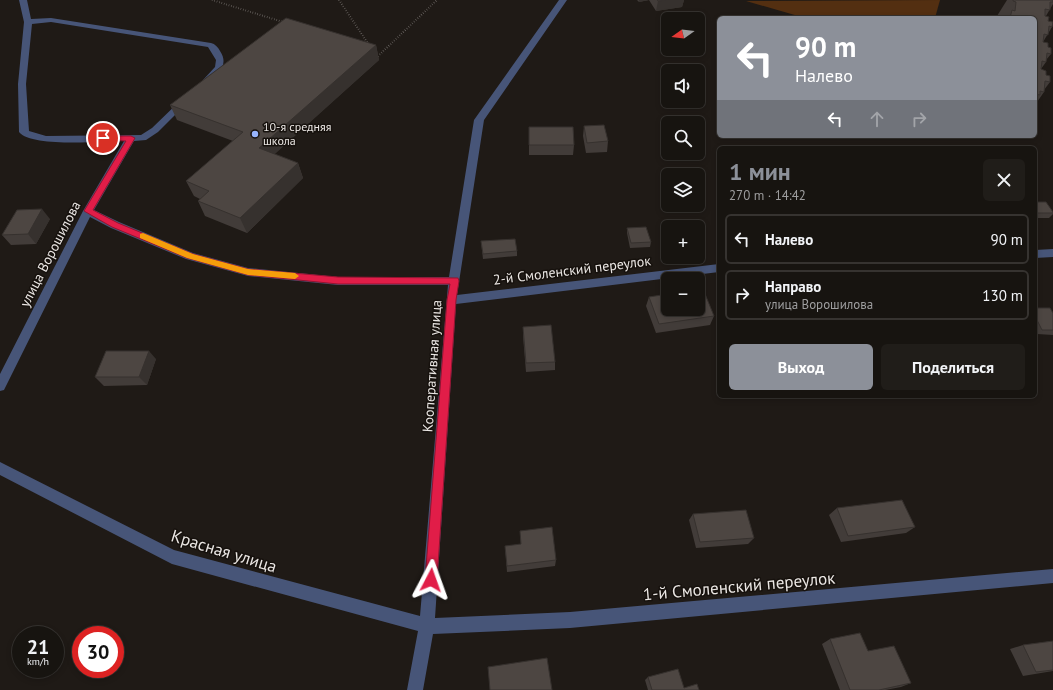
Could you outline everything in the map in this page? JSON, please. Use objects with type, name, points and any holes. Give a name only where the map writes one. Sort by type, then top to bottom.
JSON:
[{"type":"street","points":[[23,0],[28,22],[22,84],[24,132],[32,136],[46,139],[143,138],[155,130],[220,67],[220,54],[211,45],[51,20],[28,22]]},
{"type":"street","name":"Кооперативная улица","points":[[415,690],[428,626],[452,300],[479,120],[563,0]]},
{"type":"street","name":"улица Ворошилова","points":[[0,386],[88,211],[131,138]]},
{"type":"street","points":[[88,211],[115,225],[190,256],[248,272],[338,281],[455,281]]},
{"type":"street","points":[[1037,254],[1053,254]]},
{"type":"street","name":"2-й Смоленский переулок","points":[[452,300],[717,268]]},
{"type":"street","name":"Красная улица","points":[[0,468],[172,557],[428,626]]},
{"type":"street","name":"1-й Смоленский переулок","points":[[428,626],[570,620],[1053,576]]},
{"type":"path","points":[[212,0],[288,23]]},
{"type":"path","points":[[339,0],[372,49],[364,47]]},
{"type":"path","points":[[375,59],[437,0]]},
{"type":"path","points":[[375,54],[378,60]]},
{"type":"shaded area","points":[[940,0],[936,16],[798,16],[746,1]]},
{"type":"building","points":[[1053,0],[1053,2],[1050,2],[1050,10],[1045,9],[1045,16],[1049,17],[1048,21],[1053,22],[1052,27],[1049,26],[1048,35],[1044,34],[1043,42],[1048,43],[1048,47],[1051,48],[1051,54],[1047,53],[1046,62],[1042,61],[1041,69],[1046,71],[1046,75],[1050,76],[1050,82],[1045,81],[1044,92],[1040,91],[1040,95],[1037,94],[1037,16],[1010,16],[1012,10],[1015,11],[1016,2],[1013,1]]},
{"type":"building","name":"10-я средняя школа","points":[[286,18],[376,45],[259,148],[298,163],[240,218],[198,201],[209,191],[186,181],[243,132],[170,105]]},
{"type":"building","points":[[604,125],[608,141],[587,143],[584,126]]},
{"type":"building","points":[[529,127],[573,127],[574,145],[529,145]]},
{"type":"building","points":[[1037,202],[1046,202],[1053,213],[1037,213]]},
{"type":"building","points":[[42,209],[28,234],[2,235],[17,210]]},
{"type":"building","points":[[646,227],[651,242],[631,243],[627,228]]},
{"type":"building","points":[[515,239],[517,251],[483,254],[481,241]]},
{"type":"building","points":[[705,294],[714,316],[659,324],[649,297],[661,295],[661,316],[705,316]]},
{"type":"building","points":[[1037,308],[1050,308],[1053,313],[1053,330],[1042,330],[1037,320]]},
{"type":"building","points":[[551,325],[555,362],[526,363],[523,327]]},
{"type":"building","points":[[106,351],[149,351],[139,377],[95,377]]},
{"type":"building","points":[[902,500],[915,527],[848,536],[837,508]]},
{"type":"building","points":[[746,510],[754,538],[700,542],[693,514]]},
{"type":"building","points":[[552,527],[556,560],[507,566],[505,546],[521,544],[520,531]]},
{"type":"building","points":[[860,633],[868,651],[894,646],[911,683],[879,690],[850,690],[830,639]]},
{"type":"building","points":[[1053,641],[1053,670],[1036,672],[1023,645]]},
{"type":"building","points":[[547,658],[552,690],[490,690],[488,667]]},
{"type":"building","points":[[678,669],[684,688],[697,684],[699,690],[652,690],[648,677]]},
{"type":"slow traffic","points":[[143,236],[190,256],[248,272],[295,276]]},
{"type":"place","name":"10-я средняя школа","points":[[255,134]]},
{"type":"route","points":[[103,138],[131,138],[88,211],[115,225],[190,256],[248,272],[338,281],[455,281],[452,300],[431,580]]}]
